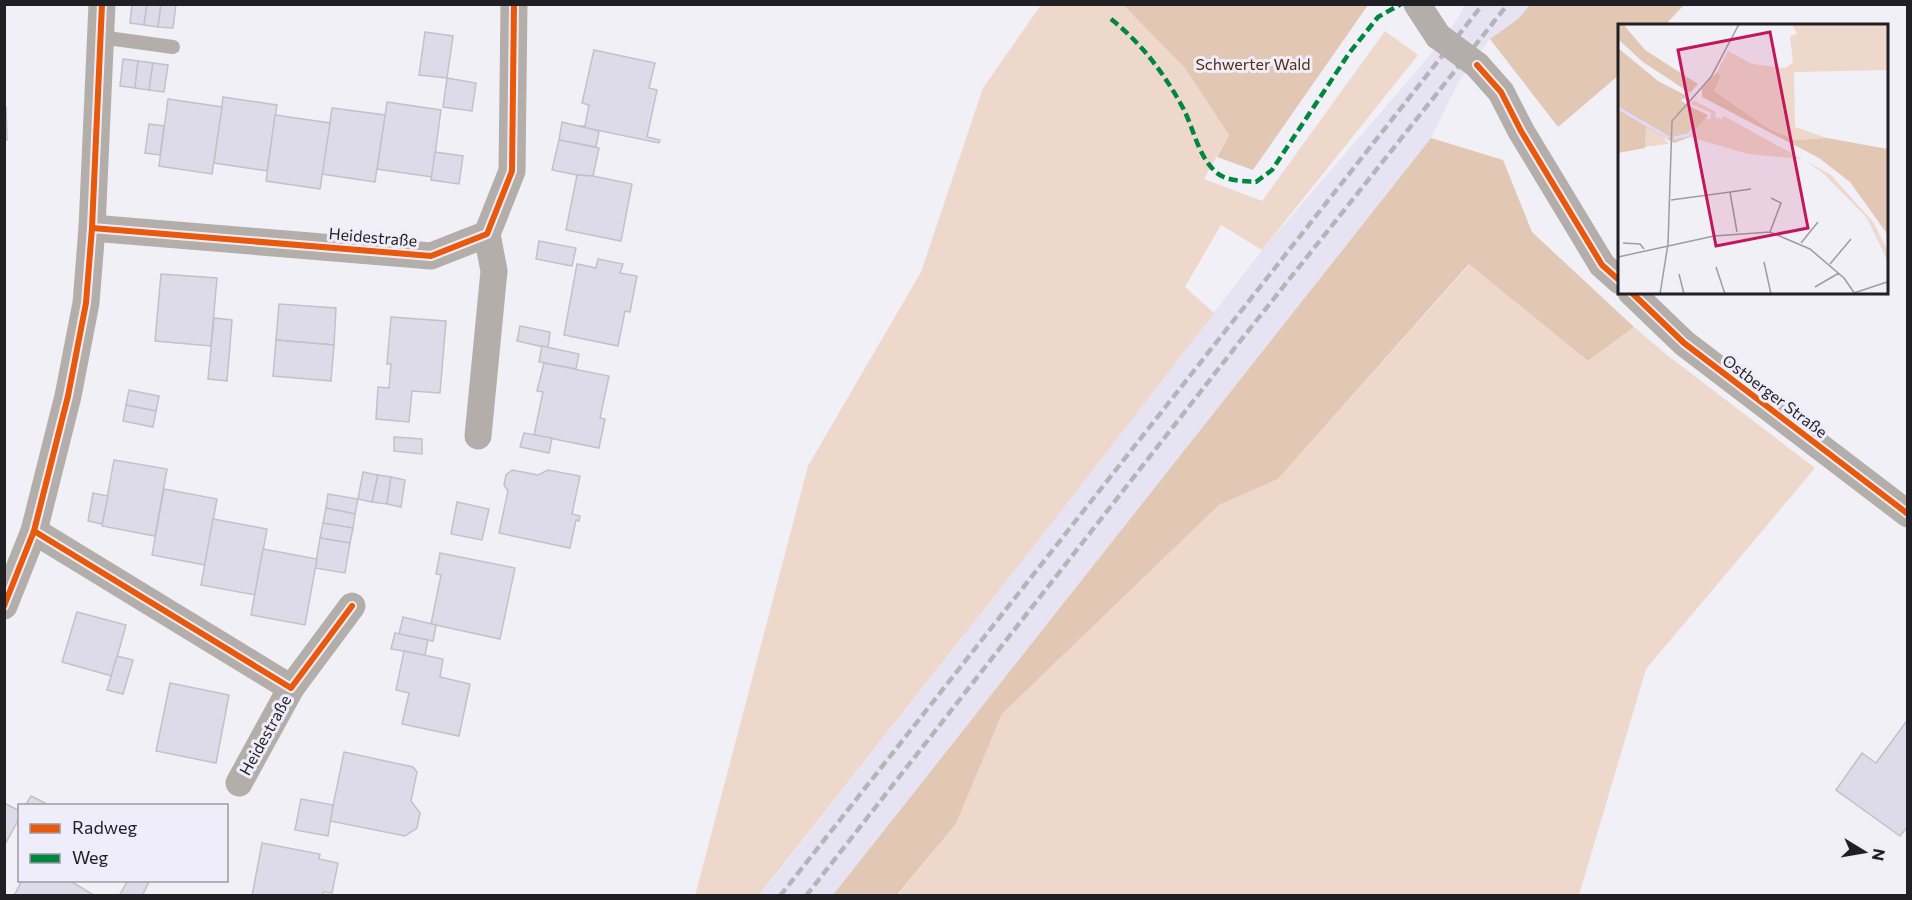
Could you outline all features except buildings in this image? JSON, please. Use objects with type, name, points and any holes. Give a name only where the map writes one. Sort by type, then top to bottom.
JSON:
[{"type":"street","points":[[4,606],[34,531],[68,396],[86,303],[92,228],[102,4]]},
{"type":"street","points":[[478,436],[494,271],[487,234],[512,171],[514,4]]},
{"type":"street","points":[[1417,4],[1438,36],[1477,65],[1501,92],[1521,131],[1602,265],[1618,279]]},
{"type":"street","name":"Heidestraße","points":[[92,228],[431,255],[487,234]]},
{"type":"street","name":"Ostberger Straße","points":[[1633,294],[1684,344],[1908,514]]},
{"type":"street","name":"Heidestraße","points":[[34,531],[291,688]]},
{"type":"street","name":"Heidestraße","points":[[239,783],[291,688],[352,606]]},
{"type":"lane","points":[[100,37],[172,47]]},
{"type":"shaded area","points":[[1041,5],[1123,5],[1184,67],[1229,135],[1204,179],[1262,201],[1385,31],[1418,55],[1262,250],[1221,225],[1185,287],[1214,313],[759,895],[695,896],[808,466],[921,272],[983,88]]},
{"type":"shaded area","points":[[1465,5],[1531,5],[1518,19],[1490,39],[1458,83],[1431,138],[833,895],[759,896],[1041,537],[1262,250],[1425,61],[1458,18]]},
{"type":"shaded area","points":[[1470,264],[1588,361],[1634,327],[1667,355],[1815,468],[1646,669],[1579,895],[897,896],[956,824],[1002,714],[1219,505],[1278,479]]},
{"type":"green space","points":[[1531,4],[1684,4],[1666,24],[1618,24],[1618,76],[1558,127],[1490,39],[1518,19]]},
{"type":"green space","name":"Schwerter Wald","points":[[1123,5],[1368,5],[1253,170],[1217,157],[1229,135],[1184,67]]},
{"type":"green space","points":[[1431,138],[1503,160],[1532,232],[1634,327],[1588,361],[1469,264],[1278,479],[1219,505],[1002,714],[956,824],[897,895],[833,895]]},
{"type":"railway","points":[[780,896],[1483,4]]},
{"type":"railway","points":[[806,896],[1241,340],[1508,4]]},
{"type":"marked path","points":[[1111,19],[1152,60],[1168,83],[1183,108],[1205,159],[1217,173],[1225,178],[1256,182],[1272,170],[1350,52],[1378,17],[1401,4]]},
{"type":"cycle path","points":[[4,606],[34,531],[68,396],[86,303],[92,228],[102,4]]},
{"type":"cycle path","points":[[92,228],[431,256],[487,234],[512,171],[514,4]]},
{"type":"cycle path","points":[[1477,65],[1501,92],[1521,131],[1602,265],[1618,279]]},
{"type":"cycle path","points":[[1633,294],[1684,343],[1908,514]]},
{"type":"cycle path","points":[[34,531],[291,688],[352,606]]}]
